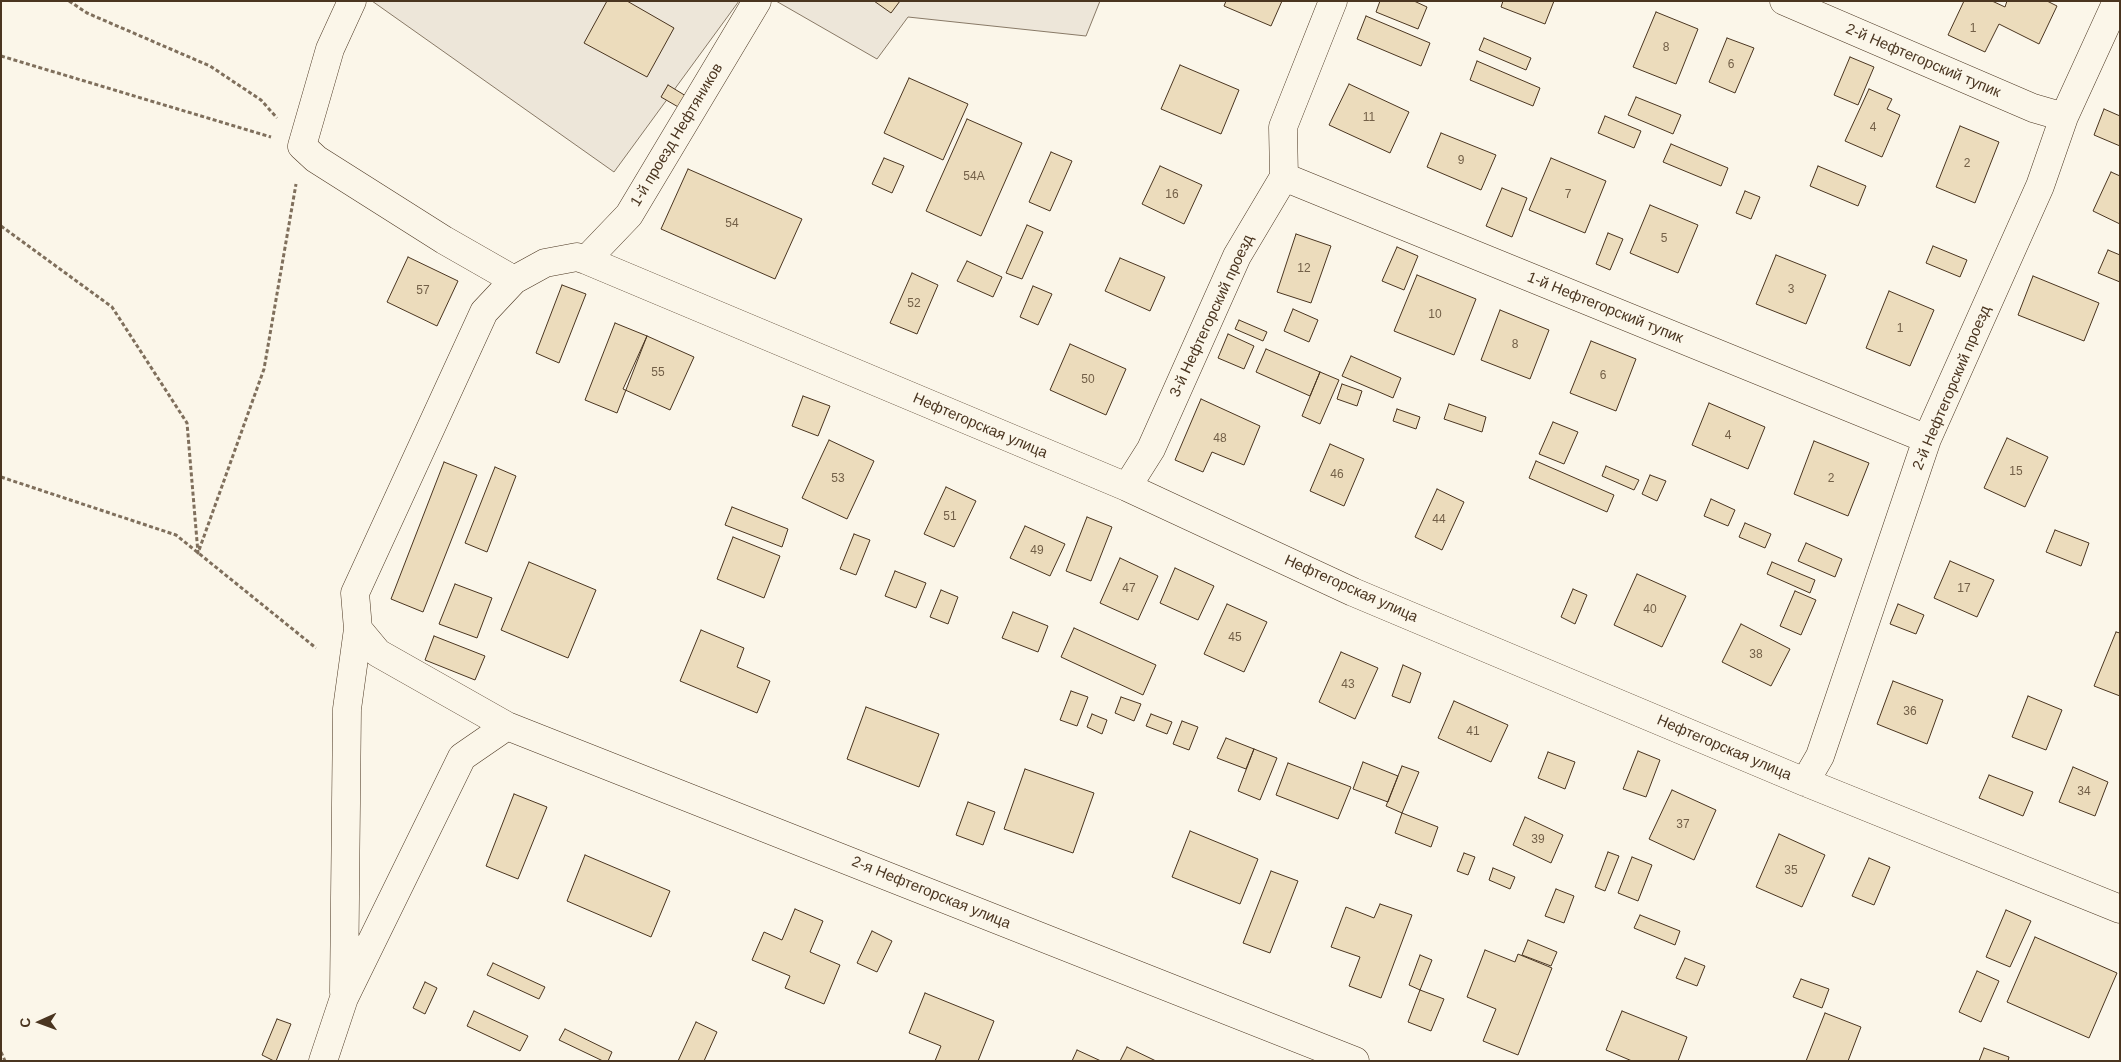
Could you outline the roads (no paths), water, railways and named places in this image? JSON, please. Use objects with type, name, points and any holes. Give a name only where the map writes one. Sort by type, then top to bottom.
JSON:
[{"type":"street","points":[[352,1],[330,49],[302,146],[316,159],[444,240],[514,280]]},
{"type":"street","name":"1-й проезд Нефтяников","points":[[586,260],[629,215],[757,1]]},
{"type":"street","points":[[1284,177],[1283,127],[1333,1]]},
{"type":"street","name":"2-й Нефтегорский тупик","points":[[1784,1],[2033,108],[2064,117]]},
{"type":"street","name":"2-й Нефтегорский проезд","points":[[1805,782],[1820,756],[1927,439],[2040,186],[2064,117],[2117,1]]},
{"type":"street","name":"1-й Нефтегорский тупик","points":[[1284,177],[1927,439]]},
{"type":"street","name":"3-й Нефтегорский проезд","points":[[1127,487],[1151,449],[1237,256],[1284,177]]},
{"type":"street","points":[[344,998],[348,709],[358,630],[355,593],[484,312],[514,280],[545,263],[577,257],[586,260]]},
{"type":"street","name":"Нефтегорская улица","points":[[586,260],[1127,487],[1354,592],[1805,782],[2120,909]]},
{"type":"street","name":"2-я Нефтегорская улица","points":[[358,630],[378,653],[507,726],[1356,1061]]},
{"type":"street","points":[[322,1061],[344,998],[462,757],[507,726]]}]
